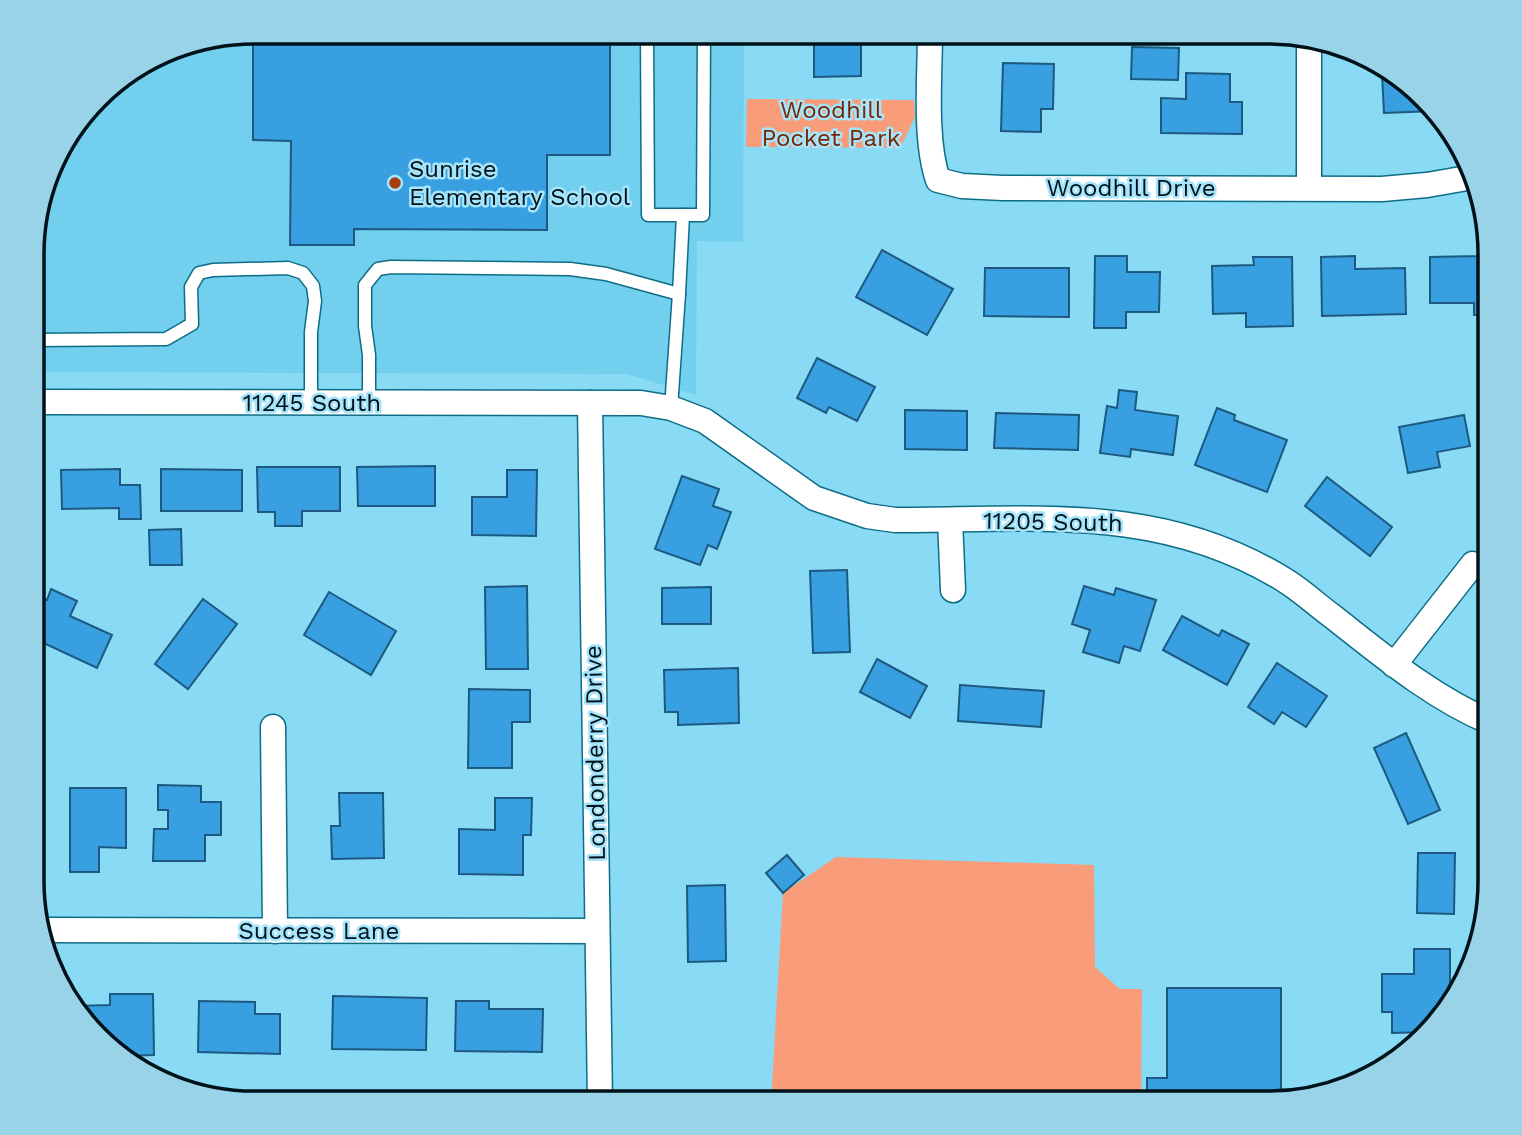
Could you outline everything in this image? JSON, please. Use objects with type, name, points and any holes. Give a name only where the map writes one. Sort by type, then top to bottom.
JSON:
[{"type":"street","name":"Woodhill Drive","points":[[930,44],[930,117],[934,168],[938,180],[962,186],[1003,188],[1382,189],[1464,179]]},
{"type":"street","points":[[1309,48],[1309,188]]},
{"type":"street","name":"11245 South","points":[[44,402],[590,403]]},
{"type":"street","name":"11205 South","points":[[590,403],[641,403],[671,408],[705,421],[814,498],[867,516],[895,520],[1080,519],[1135,524],[1189,536],[1240,555],[1287,582],[1394,665],[1443,698],[1478,716]]},
{"type":"street","name":"Londonderry Drive","points":[[590,403],[600,1091]]},
{"type":"street","points":[[950,520],[953,590]]},
{"type":"street","points":[[1394,665],[1473,564]]},
{"type":"street","points":[[274,727],[275,931]]},
{"type":"street","name":"Success Lane","points":[[50,930],[596,931]]},
{"type":"lane","points":[[647,44],[648,215],[703,215],[704,44]]},
{"type":"lane","points":[[671,408],[683,215]]},
{"type":"lane","points":[[369,403],[365,285],[377,270],[391,267],[569,270],[606,274],[679,294]]},
{"type":"lane","points":[[44,340],[166,339],[192,324],[191,287],[199,273],[212,270],[288,268],[303,273],[313,286],[315,301],[311,332],[311,403]]},
{"type":"shaded area","name":"Sunrise Elementary School","points":[[253,44],[744,44],[743,242],[697,241],[696,395],[627,374],[44,372],[44,253],[48,212],[55,186],[79,137],[115,96],[161,65],[212,48]]},
{"type":"green space","name":"Woodhill Pocket Park","points":[[747,99],[914,100],[915,117],[900,148],[746,147]]},
{"type":"green space","points":[[836,857],[1094,865],[1095,967],[1120,989],[1142,989],[1141,1091],[772,1091],[783,893]]},
{"type":"building","points":[[253,44],[610,44],[610,155],[547,155],[547,230],[354,229],[354,245],[290,245],[291,141],[253,140]]},
{"type":"building","points":[[814,44],[861,44],[861,76],[814,77]]},
{"type":"building","points":[[1132,47],[1179,48],[1178,80],[1131,79]]},
{"type":"building","points":[[1003,63],[1054,64],[1053,109],[1041,109],[1041,132],[1001,131]]},
{"type":"building","points":[[1186,73],[1230,74],[1230,102],[1242,102],[1242,134],[1161,133],[1161,98],[1186,99]]},
{"type":"building","points":[[1382,78],[1423,111],[1384,113]]},
{"type":"building","points":[[882,250],[953,289],[927,335],[856,297]]},
{"type":"building","points":[[1095,256],[1127,256],[1127,272],[1160,272],[1159,312],[1126,312],[1126,328],[1094,328]]},
{"type":"building","points":[[1355,256],[1355,269],[1405,268],[1406,314],[1322,316],[1321,257]]},
{"type":"building","points":[[1478,256],[1478,315],[1474,315],[1474,303],[1430,303],[1430,257]]},
{"type":"building","points":[[1253,257],[1292,257],[1293,326],[1246,327],[1246,313],[1213,314],[1212,266],[1254,265]]},
{"type":"building","points":[[985,268],[1069,268],[1069,317],[984,316]]},
{"type":"building","points":[[817,358],[875,387],[857,421],[829,407],[826,413],[797,398]]},
{"type":"building","points":[[1119,390],[1137,392],[1135,410],[1178,416],[1173,455],[1131,449],[1130,457],[1100,453],[1107,406],[1117,408]]},
{"type":"building","points":[[1217,408],[1235,415],[1234,420],[1287,440],[1267,492],[1195,465]]},
{"type":"building","points":[[905,410],[967,411],[967,450],[905,449]]},
{"type":"building","points":[[996,413],[1079,415],[1078,450],[994,448]]},
{"type":"building","points":[[1464,415],[1470,446],[1437,452],[1440,467],[1408,473],[1399,427]]},
{"type":"building","points":[[435,466],[435,506],[358,506],[357,467]]},
{"type":"building","points":[[257,467],[340,467],[340,511],[302,511],[302,526],[275,526],[275,512],[258,512]]},
{"type":"building","points":[[120,469],[120,485],[140,485],[141,519],[119,519],[119,508],[62,509],[61,470]]},
{"type":"building","points":[[161,469],[242,470],[242,511],[161,511]]},
{"type":"building","points":[[507,470],[537,470],[536,536],[472,535],[472,497],[507,497]]},
{"type":"building","points":[[682,476],[719,489],[713,506],[731,512],[717,549],[708,545],[700,565],[655,549]]},
{"type":"building","points":[[1327,477],[1392,527],[1370,556],[1305,506]]},
{"type":"building","points":[[181,529],[182,565],[150,565],[149,530]]},
{"type":"building","points":[[847,570],[850,652],[813,653],[810,571]]},
{"type":"building","points":[[527,586],[528,669],[486,669],[485,587]]},
{"type":"building","points":[[1084,586],[1114,595],[1116,588],[1156,600],[1140,651],[1124,646],[1119,663],[1083,652],[1090,630],[1072,624]]},
{"type":"building","points":[[711,587],[711,624],[662,624],[662,588]]},
{"type":"building","points":[[51,589],[77,601],[70,616],[112,635],[97,668],[44,643],[44,598],[47,600]]},
{"type":"building","points":[[329,592],[396,631],[371,675],[304,635]]},
{"type":"building","points":[[203,599],[237,624],[188,689],[155,664]]},
{"type":"building","points":[[1182,616],[1219,636],[1222,630],[1249,644],[1227,685],[1163,650]]},
{"type":"building","points":[[877,659],[927,686],[910,718],[860,692]]},
{"type":"building","points":[[1277,663],[1327,696],[1306,727],[1282,712],[1274,724],[1248,707]]},
{"type":"building","points":[[738,668],[739,723],[678,725],[678,712],[665,712],[664,670]]},
{"type":"building","points":[[960,685],[1044,691],[1041,727],[958,721]]},
{"type":"building","points":[[469,689],[530,690],[530,722],[512,722],[512,768],[468,768]]},
{"type":"building","points":[[1406,733],[1440,810],[1408,824],[1374,748]]},
{"type":"building","points":[[158,785],[201,786],[201,802],[221,802],[221,835],[205,835],[205,861],[153,861],[154,829],[168,829],[168,810],[158,810]]},
{"type":"building","points":[[70,788],[126,788],[126,848],[99,847],[99,872],[70,872]]},
{"type":"building","points":[[339,793],[383,793],[384,858],[332,859],[331,826],[340,826]]},
{"type":"building","points":[[495,798],[532,798],[531,835],[523,835],[523,875],[459,874],[459,829],[495,830]]},
{"type":"building","points":[[1418,853],[1455,853],[1454,914],[1417,913]]},
{"type":"building","points":[[787,855],[804,875],[783,893],[766,873]]},
{"type":"building","points":[[725,885],[726,961],[688,962],[687,886]]},
{"type":"building","points":[[1414,949],[1450,949],[1450,986],[1435,1009],[1414,1032],[1392,1033],[1392,1012],[1382,1012],[1382,974],[1414,974]]},
{"type":"building","points":[[1167,988],[1281,988],[1281,1091],[1147,1091],[1147,1078],[1167,1078]]},
{"type":"building","points":[[110,994],[153,994],[154,1055],[136,1056],[105,1030],[85,1006],[110,1005]]},
{"type":"building","points":[[333,996],[427,998],[426,1050],[332,1049]]},
{"type":"building","points":[[199,1001],[255,1002],[255,1014],[280,1014],[280,1054],[198,1052]]},
{"type":"building","points":[[456,1001],[489,1001],[489,1009],[543,1009],[542,1052],[455,1051]]},
{"type":"place","name":"Sunrise Elementary School","points":[[395,183]]}]
